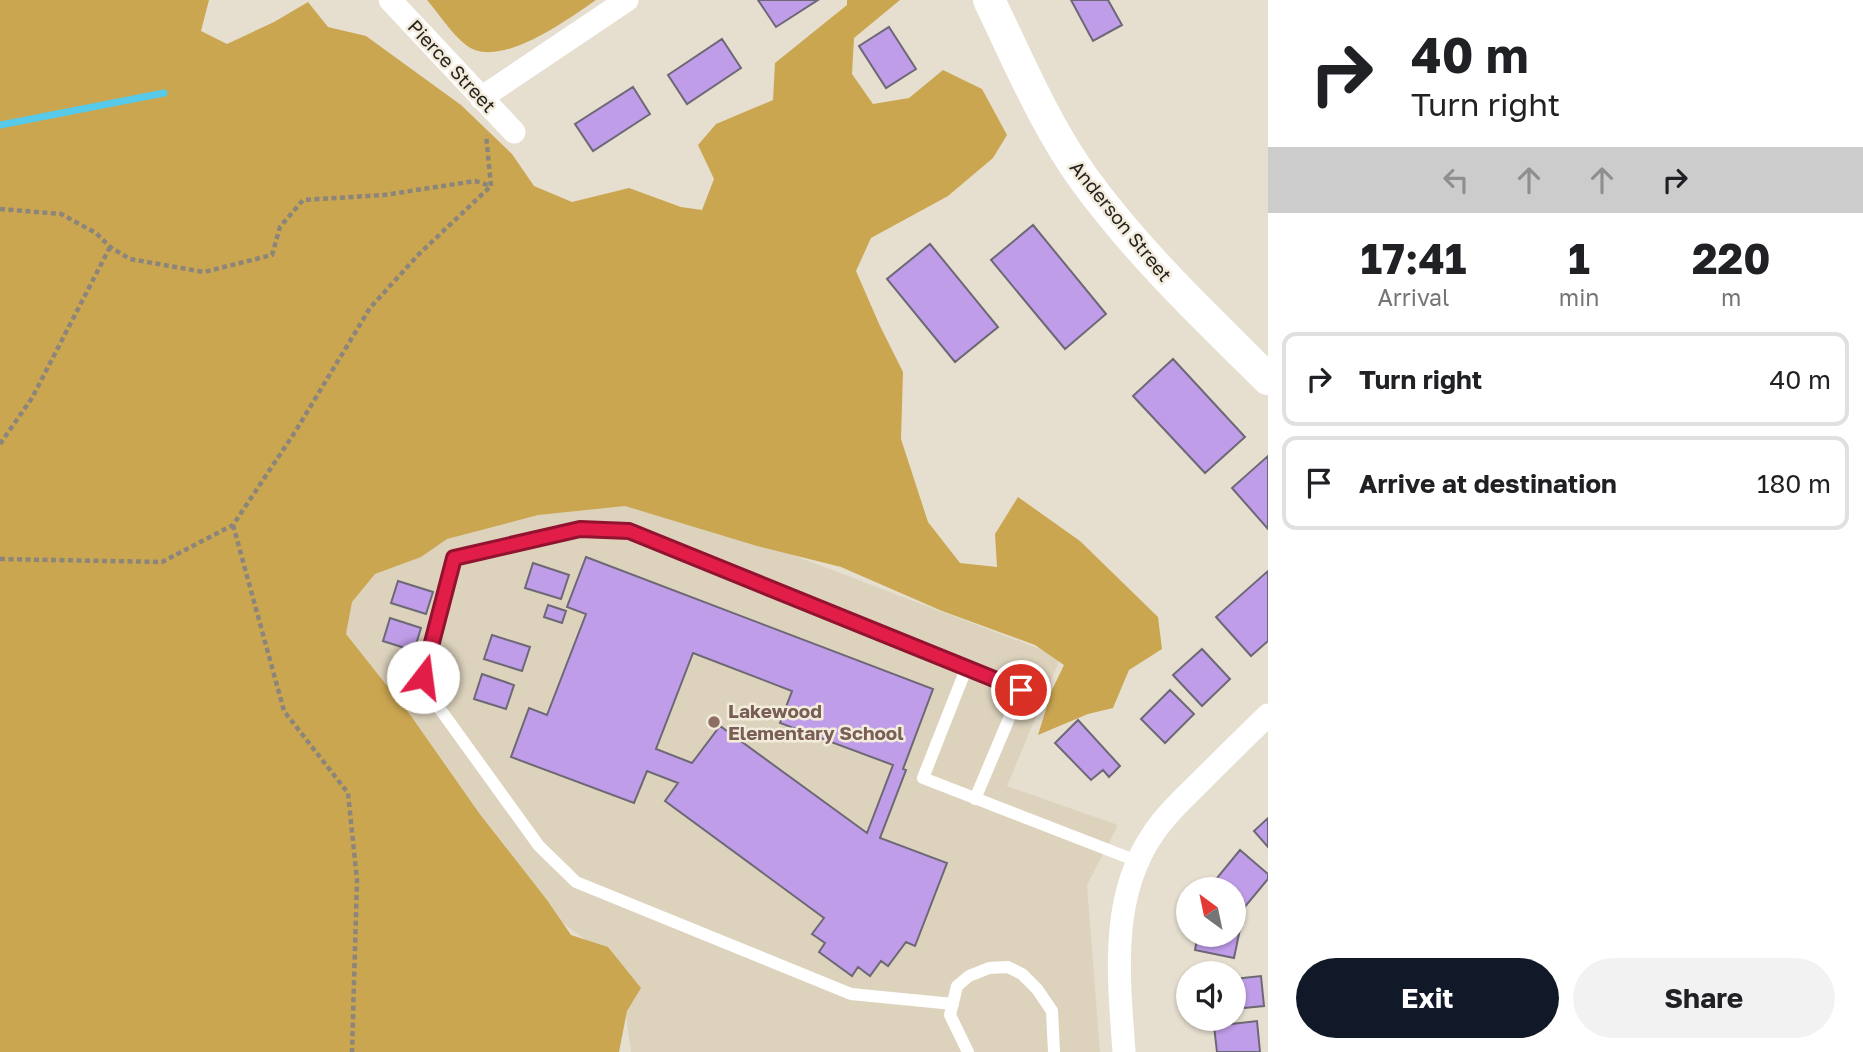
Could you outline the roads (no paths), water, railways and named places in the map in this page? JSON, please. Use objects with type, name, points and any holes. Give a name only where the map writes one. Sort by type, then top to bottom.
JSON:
[{"type":"street","name":"Pierce Street","points":[[390,0],[514,132]]},
{"type":"street","points":[[481,98],[627,0]]},
{"type":"street","name":"Anderson Street","points":[[989,0],[1028,81],[1084,178],[1165,278],[1268,379]]},
{"type":"street","points":[[1124,1052],[1119,978],[1122,911],[1138,861],[1153,833],[1175,806],[1268,715]]},
{"type":"lane","points":[[953,1004],[851,994],[576,882],[539,846],[432,698],[423,677],[454,558],[580,529],[629,531],[1021,690],[975,799]]},
{"type":"lane","points":[[965,669],[923,778],[1138,861]]},
{"type":"lane","points":[[968,1052],[950,1015],[957,985],[969,976],[989,968],[1008,967],[1021,974],[1037,989],[1052,1011],[1054,1052]]},
{"type":"waterway","points":[[0,125],[164,93]]},
{"type":"place","name":"Lakewood Elementary School","points":[[714,722]]}]
